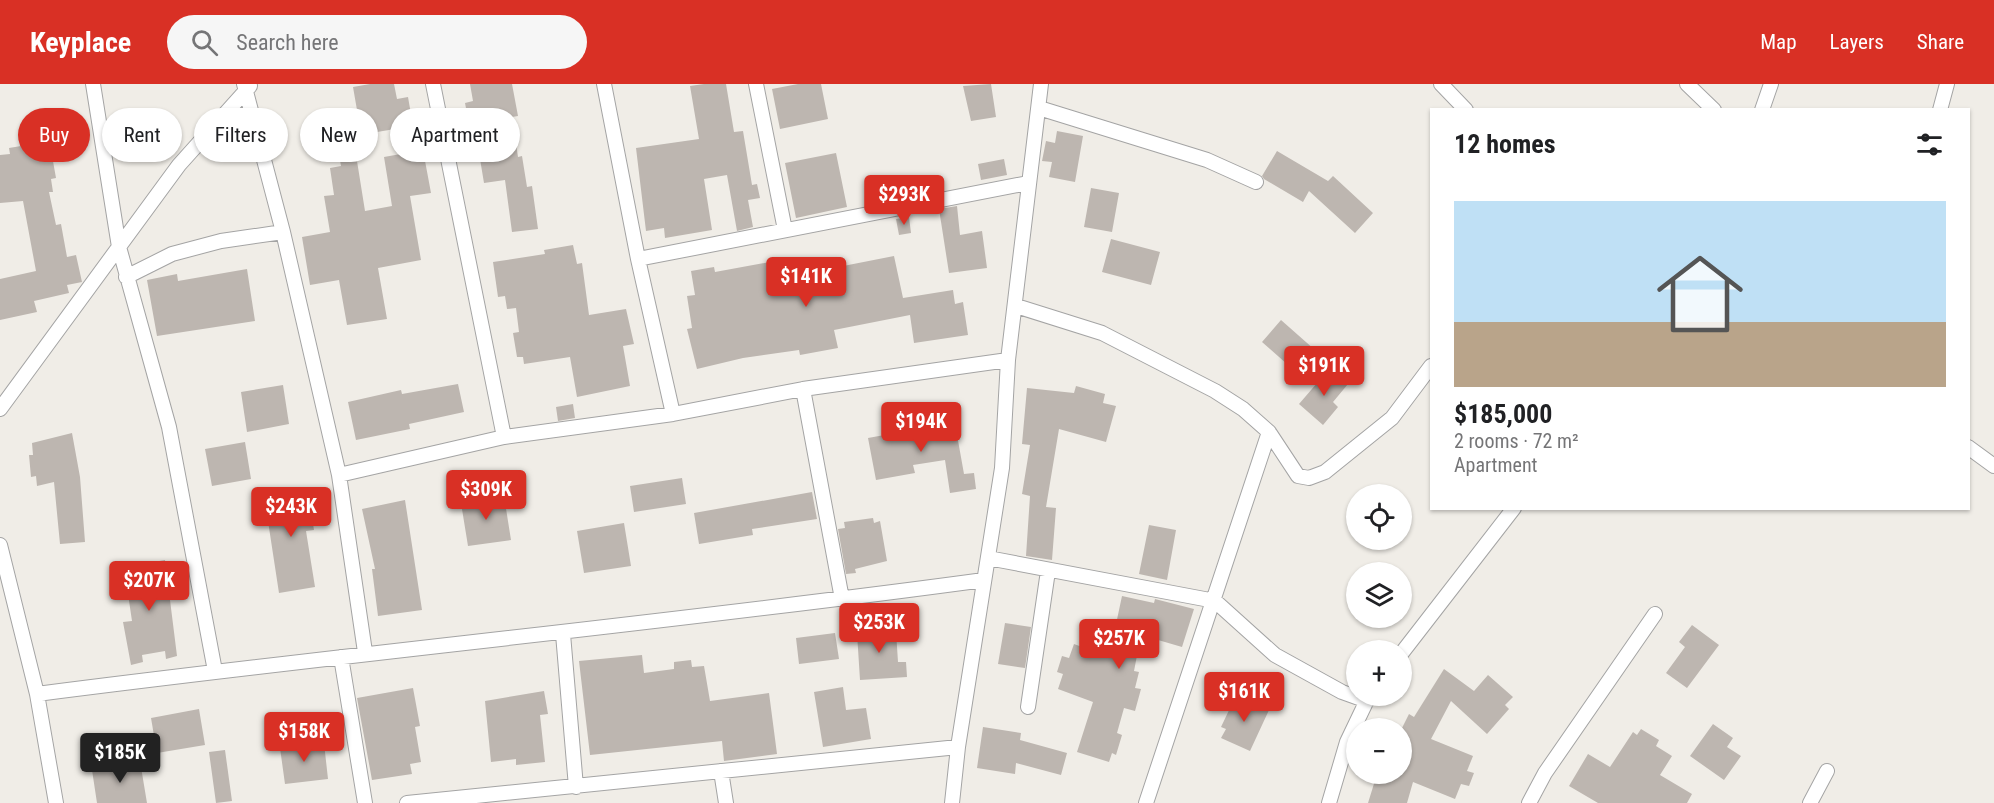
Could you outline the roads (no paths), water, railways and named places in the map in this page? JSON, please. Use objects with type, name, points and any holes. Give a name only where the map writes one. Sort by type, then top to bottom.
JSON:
[{"type":"street","points":[[93,84],[119,247],[169,428],[215,671]]},
{"type":"street","points":[[433,84],[504,437]]},
{"type":"street","points":[[604,84],[638,259],[673,414]]},
{"type":"street","points":[[756,84],[785,230]]},
{"type":"street","points":[[952,803],[958,747],[1002,468],[1008,360],[1041,84]]},
{"type":"street","points":[[1441,84],[1464,108]]},
{"type":"street","points":[[1687,84],[1712,108]]},
{"type":"street","points":[[1763,108],[1771,84]]},
{"type":"street","points":[[1941,108],[1947,84]]},
{"type":"street","points":[[0,409],[179,165],[247,86]]},
{"type":"street","points":[[247,86],[339,474],[365,652]]},
{"type":"street","points":[[1039,108],[1207,160],[1256,182]]},
{"type":"street","points":[[638,259],[1028,183]]},
{"type":"street","points":[[126,277],[172,254],[221,241],[283,232]]},
{"type":"street","points":[[1016,306],[1102,333],[1215,391],[1243,409],[1269,432],[1298,476],[1309,478],[1325,472],[1392,418],[1430,367]]},
{"type":"street","points":[[339,474],[504,437],[673,414],[803,389],[1008,360]]},
{"type":"street","points":[[803,389],[842,600]]},
{"type":"street","points":[[1146,803],[1215,601],[1269,432]]},
{"type":"street","points":[[1970,448],[1994,466]]},
{"type":"street","points":[[1412,640],[1512,510]]},
{"type":"street","points":[[0,545],[37,694],[56,803]]},
{"type":"street","points":[[988,558],[1215,601],[1275,656],[1346,693]]},
{"type":"street","points":[[1028,707],[1048,571]]},
{"type":"street","points":[[37,694],[341,657],[365,652],[563,634],[984,580]]},
{"type":"street","points":[[1529,803],[1545,773],[1655,614]]},
{"type":"street","points":[[563,634],[576,787]]},
{"type":"street","points":[[341,657],[365,803]]},
{"type":"street","points":[[1329,803],[1347,742],[1364,706]]},
{"type":"street","points":[[407,803],[958,747]]},
{"type":"street","points":[[721,771],[726,803]]},
{"type":"street","points":[[1810,803],[1827,771]]}]
